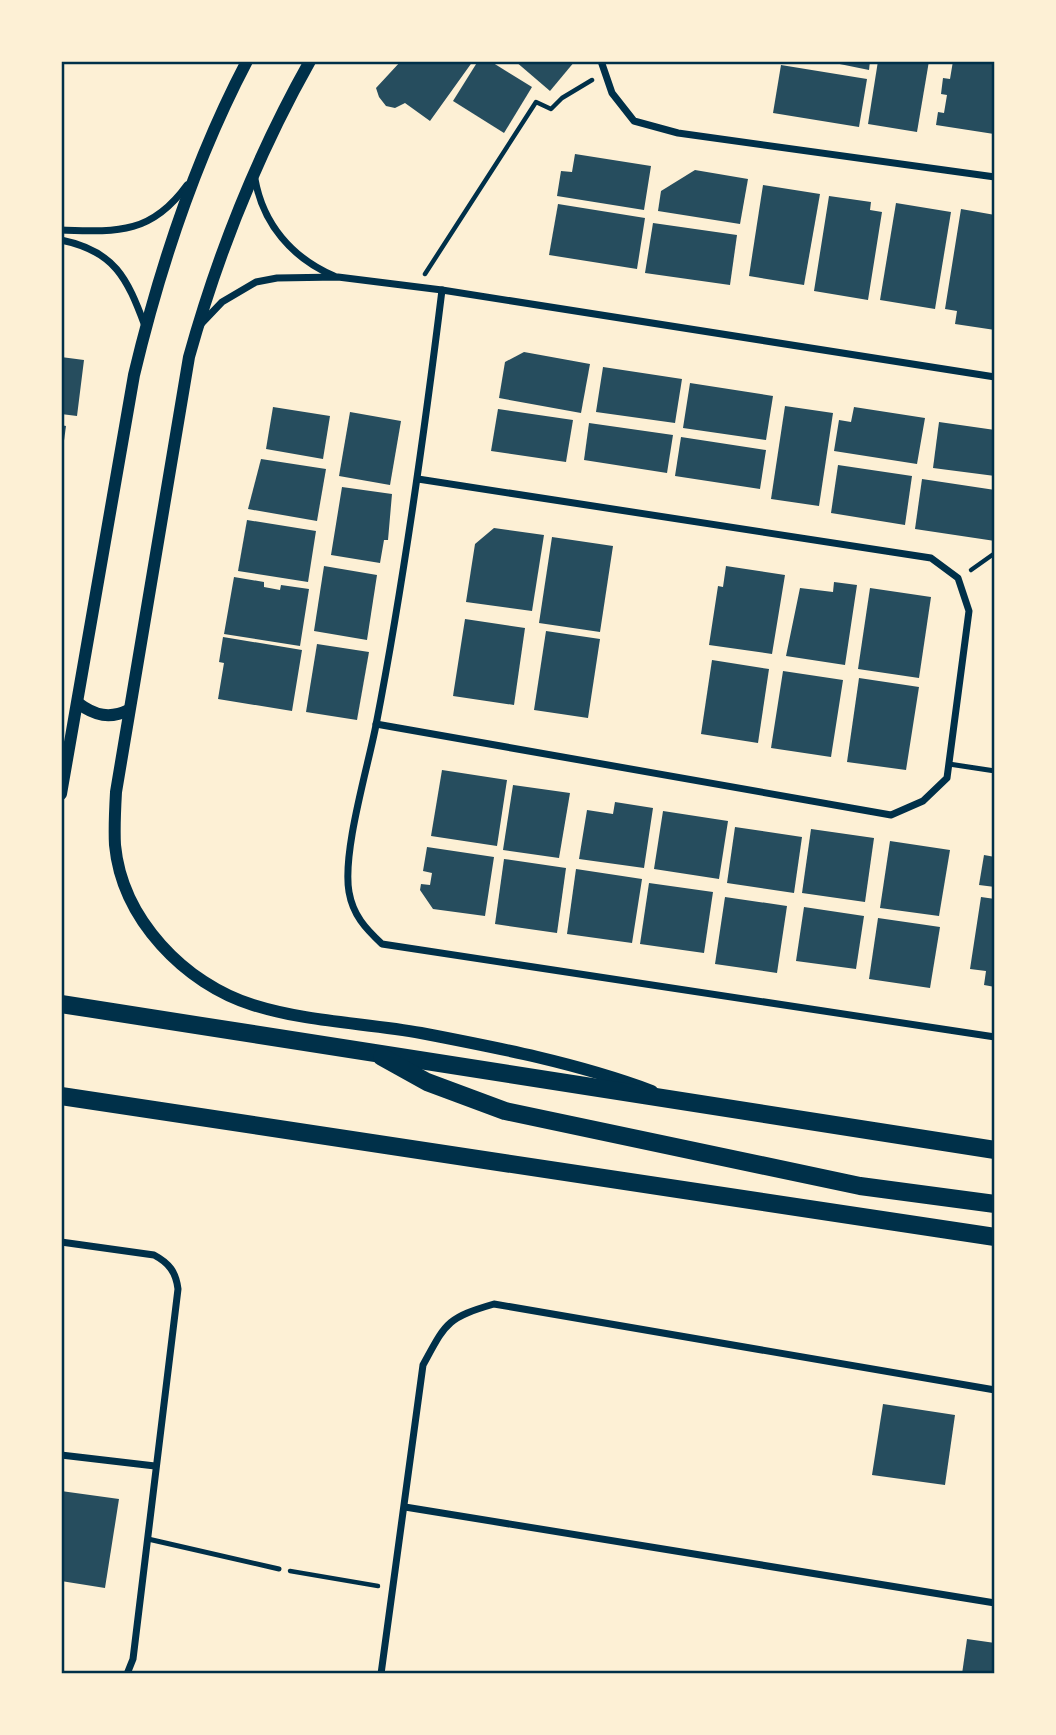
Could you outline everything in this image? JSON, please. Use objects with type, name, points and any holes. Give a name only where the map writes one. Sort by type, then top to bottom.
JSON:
[{"type":"main road","points":[[61,1004],[371,1050],[681,1102],[995,1150]]},
{"type":"main road","points":[[371,1050],[427,1082],[505,1111],[860,1186],[995,1204]]},
{"type":"main road","points":[[61,1096],[995,1237]]},
{"type":"street","points":[[61,794],[132,389],[157,282],[196,173],[247,61]]},
{"type":"street","points":[[310,61],[253,171],[197,330],[178,414],[129,710],[115,806],[118,860],[141,916],[154,937],[189,972],[220,991],[254,1006],[421,1033],[566,1062],[681,1102]]},
{"type":"street","points":[[601,61],[612,93],[634,121],[678,133],[995,177]]},
{"type":"street","points":[[253,171],[261,205],[279,235],[305,261],[338,277]]},
{"type":"street","points":[[61,230],[104,233],[136,227],[164,211],[196,173]]},
{"type":"street","points":[[61,240],[96,251],[120,271],[146,327]]},
{"type":"street","points":[[197,330],[222,302],[256,282],[277,278],[338,277],[442,290],[995,377]]},
{"type":"street","points":[[442,290],[418,480],[376,724],[349,859],[349,891],[360,923],[382,944],[995,1037]]},
{"type":"street","points":[[376,724],[891,815],[923,801],[947,778],[969,611],[958,578],[931,558],[418,480]]},
{"type":"street","points":[[79,703],[100,715],[129,710]]},
{"type":"street","points":[[61,1242],[154,1255],[172,1268],[177,1279],[178,1289],[148,1539],[133,1658],[128,1674]]},
{"type":"street","points":[[381,1674],[423,1365],[442,1331],[458,1315],[494,1304],[995,1390]]},
{"type":"street","points":[[61,1455],[155,1466]]},
{"type":"street","points":[[405,1507],[995,1603]]},
{"type":"lane","points":[[949,764],[995,771]]},
{"type":"lane","points":[[148,1539],[279,1569]]},
{"type":"path","points":[[422,289],[425,274],[536,102],[551,109],[562,98],[605,72]]},
{"type":"path","points":[[958,578],[995,553]]},
{"type":"path","points":[[279,1569],[393,1588]]},
{"type":"building","points":[[401,61],[473,61],[430,121],[405,103],[395,108],[386,106],[379,97],[376,88]]},
{"type":"building","points":[[478,61],[490,61],[532,87],[504,133],[453,101]]},
{"type":"building","points":[[515,61],[575,61],[550,91]]},
{"type":"building","points":[[825,61],[870,61],[869,70]]},
{"type":"building","points":[[878,61],[929,61],[917,132],[868,124]]},
{"type":"building","points":[[953,61],[995,61],[994,134],[936,125],[938,112],[944,113],[947,95],[941,94],[943,78],[950,79]]},
{"type":"building","points":[[781,65],[867,79],[859,127],[773,113]]},
{"type":"building","points":[[575,154],[651,166],[644,210],[557,196],[561,171],[572,172]]},
{"type":"building","points":[[695,170],[748,179],[740,224],[658,211],[661,191]]},
{"type":"building","points":[[763,185],[820,194],[804,285],[749,276]]},
{"type":"building","points":[[829,196],[871,202],[870,210],[882,212],[868,300],[814,291]]},
{"type":"building","points":[[896,203],[951,212],[935,309],[880,300]]},
{"type":"building","points":[[558,204],[645,218],[637,269],[549,255]]},
{"type":"building","points":[[961,209],[995,215],[995,330],[955,324],[957,311],[945,309]]},
{"type":"building","points":[[653,223],[737,235],[730,285],[645,273]]},
{"type":"building","points":[[524,352],[590,364],[581,413],[499,398],[505,362]]},
{"type":"building","points":[[61,357],[84,360],[77,416],[61,414]]},
{"type":"building","points":[[603,367],[682,379],[675,423],[596,412]]},
{"type":"building","points":[[690,383],[773,396],[766,440],[683,428]]},
{"type":"building","points":[[785,406],[833,413],[819,506],[771,499]]},
{"type":"building","points":[[273,407],[330,416],[323,459],[266,449]]},
{"type":"building","points":[[854,407],[925,418],[917,464],[834,451],[839,420],[851,422]]},
{"type":"building","points":[[498,409],[573,420],[566,462],[491,451]]},
{"type":"building","points":[[350,412],[401,421],[390,485],[339,476]]},
{"type":"building","points":[[939,422],[995,430],[995,476],[933,468]]},
{"type":"building","points":[[589,423],[673,435],[667,473],[584,460]]},
{"type":"building","points":[[61,425],[66,426],[63,448],[61,448]]},
{"type":"building","points":[[681,437],[766,450],[760,489],[675,476]]},
{"type":"building","points":[[261,459],[326,469],[317,521],[248,509]]},
{"type":"building","points":[[838,465],[912,476],[905,525],[831,513]]},
{"type":"building","points":[[922,479],[995,490],[995,541],[915,529]]},
{"type":"building","points":[[342,487],[392,494],[388,540],[384,540],[380,563],[331,555]]},
{"type":"building","points":[[247,520],[316,531],[308,582],[238,571]]},
{"type":"building","points":[[494,528],[544,535],[532,611],[466,602],[475,544]]},
{"type":"building","points":[[552,537],[613,546],[600,632],[539,623]]},
{"type":"building","points":[[324,566],[377,575],[367,640],[314,631]]},
{"type":"building","points":[[726,566],[785,575],[772,654],[709,645],[718,586],[723,587]]},
{"type":"building","points":[[234,577],[264,582],[264,587],[280,590],[281,585],[309,589],[300,646],[224,634]]},
{"type":"building","points":[[834,582],[857,585],[845,665],[786,656],[800,588],[833,592]]},
{"type":"building","points":[[870,588],[931,597],[919,678],[858,669]]},
{"type":"building","points":[[465,619],[525,628],[514,705],[453,696]]},
{"type":"building","points":[[546,631],[600,639],[588,718],[534,710]]},
{"type":"building","points":[[223,637],[302,650],[292,711],[218,699],[224,663],[219,662]]},
{"type":"building","points":[[317,644],[369,652],[357,720],[306,712]]},
{"type":"building","points":[[712,660],[769,669],[758,743],[701,734]]},
{"type":"building","points":[[783,671],[843,680],[831,757],[771,748]]},
{"type":"building","points":[[859,678],[919,687],[906,770],[847,762]]},
{"type":"building","points":[[442,770],[507,780],[497,846],[431,836]]},
{"type":"building","points":[[513,785],[570,793],[559,858],[503,850]]},
{"type":"building","points":[[615,802],[653,808],[644,868],[579,859],[587,810],[613,814]]},
{"type":"building","points":[[663,811],[728,821],[719,879],[654,869]]},
{"type":"building","points":[[735,827],[802,837],[794,893],[727,883]]},
{"type":"building","points":[[811,829],[874,838],[865,902],[802,893]]},
{"type":"building","points":[[890,841],[950,850],[939,916],[880,908]]},
{"type":"building","points":[[427,847],[494,857],[485,916],[433,909],[420,890],[421,884],[430,885],[432,873],[423,871]]},
{"type":"building","points":[[984,855],[995,857],[995,887],[979,885]]},
{"type":"building","points":[[504,859],[566,868],[557,933],[495,924]]},
{"type":"building","points":[[576,869],[642,879],[632,943],[567,934]]},
{"type":"building","points":[[649,883],[713,892],[704,953],[640,944]]},
{"type":"building","points":[[725,897],[787,906],[777,973],[715,964]]},
{"type":"building","points":[[981,897],[995,899],[995,987],[984,985],[986,971],[970,969]]},
{"type":"building","points":[[804,907],[864,916],[856,969],[796,961]]},
{"type":"building","points":[[878,918],[940,927],[930,988],[869,979]]},
{"type":"building","points":[[883,1404],[955,1415],[945,1485],[872,1475]]},
{"type":"building","points":[[61,1491],[119,1499],[105,1588],[61,1581]]},
{"type":"building","points":[[967,1639],[995,1643],[995,1674],[962,1674]]}]
